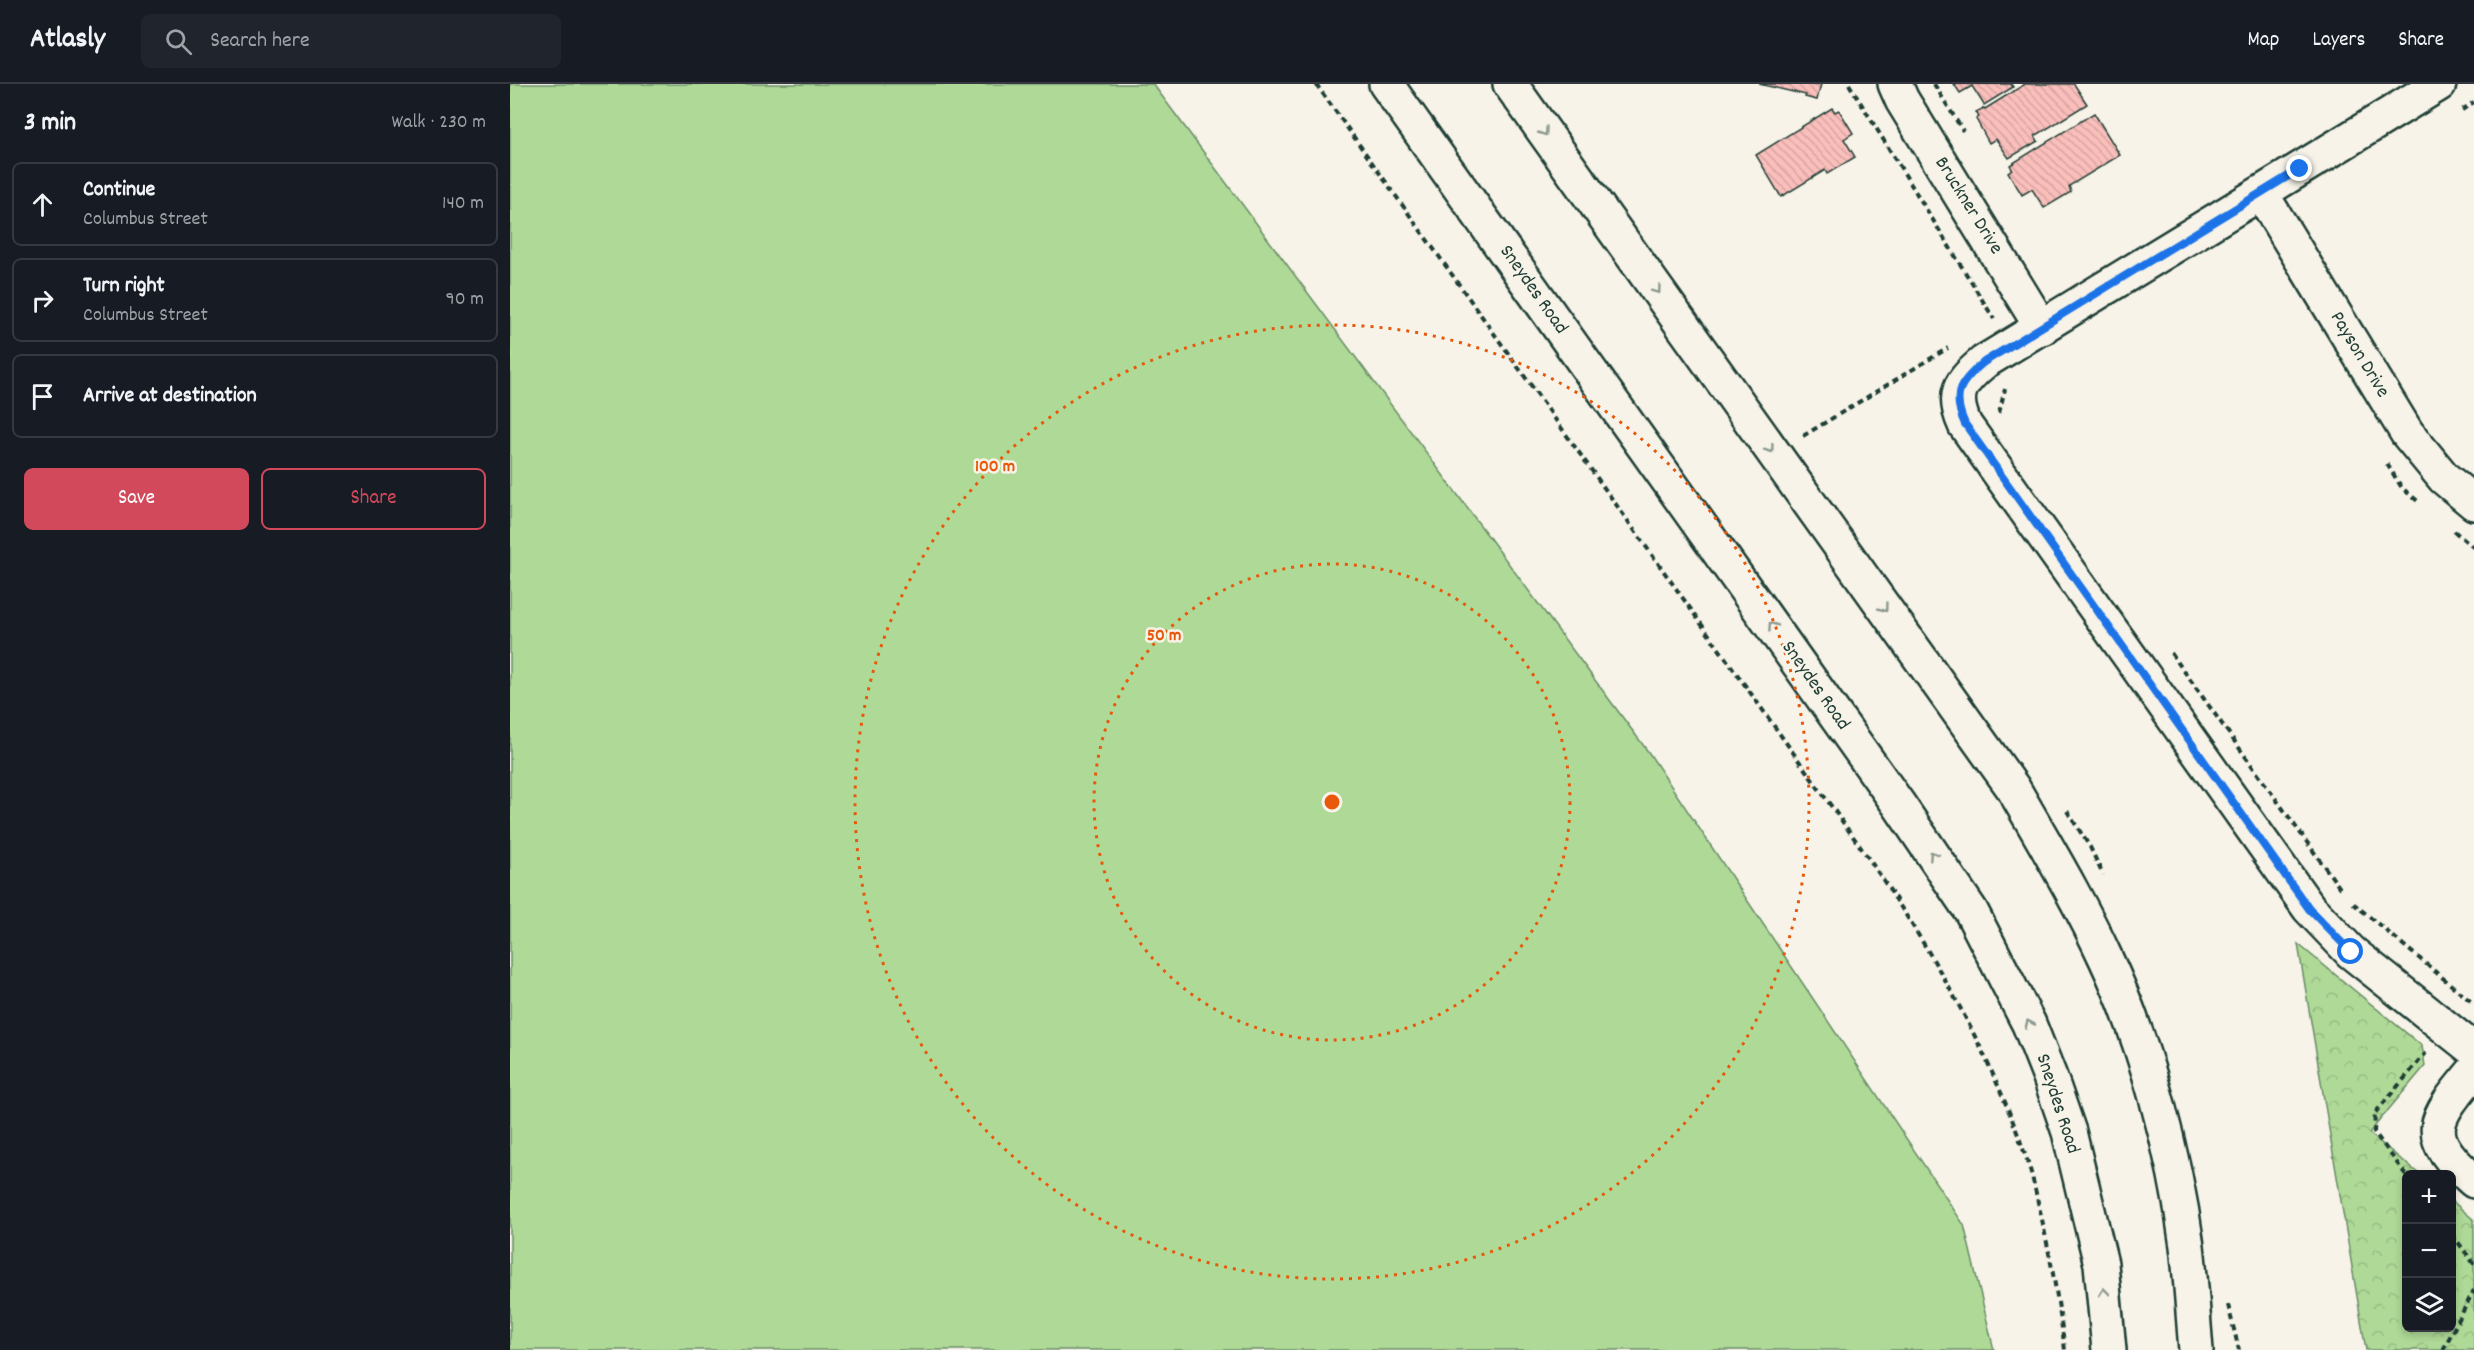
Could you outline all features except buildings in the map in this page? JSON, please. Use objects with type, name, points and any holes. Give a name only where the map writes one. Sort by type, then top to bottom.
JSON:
[{"type":"main road","name":"Sneydes Road","points":[[1386,84],[1899,805],[1971,911],[2029,1024],[2069,1132],[2101,1264],[2109,1350]]},
{"type":"main road","points":[[1510,84],[2013,788],[2076,897],[2107,961],[2127,1010],[2159,1111],[2179,1196],[2187,1246],[2196,1350]]},
{"type":"main road","name":"Bruckner Drive","points":[[1895,84],[1902,100],[2042,328]]},
{"type":"main road","points":[[2439,84],[1984,362],[1969,374],[1958,395],[1960,413],[1965,424],[2309,909],[2351,952],[2474,1050]]},
{"type":"main road","name":"Payson Drive","points":[[2261,193],[2407,433],[2444,478],[2474,503]]},
{"type":"main road","points":[[2474,1071],[2442,1113],[2439,1135],[2441,1145],[2451,1161],[2474,1181]]},
{"type":"path","points":[[1316,84],[1869,859],[1953,991],[1997,1081],[2030,1168],[2056,1281],[2065,1350]]},
{"type":"path","points":[[1849,84],[1995,320],[1985,326]]},
{"type":"path","points":[[1803,436],[1955,344]]},
{"type":"path","points":[[2005,421],[1998,412],[2004,390],[2013,385]]},
{"type":"path","points":[[2165,645],[2346,897],[2474,1004]]},
{"type":"path","points":[[2402,1170],[2374,1132],[2375,1113],[2447,1029]]},
{"type":"path","points":[[2456,1241],[2474,1264]]},
{"type":"path","points":[[2443,1350],[2474,1290]]},
{"type":"green space","points":[[510,84],[1153,84],[1649,753],[1964,1225],[1994,1350],[510,1350]]},
{"type":"green space","points":[[2298,944],[2422,1046],[2425,1066],[2369,1133],[2414,1170],[2402,1170],[2402,1332],[2456,1332],[2456,1204],[2474,1220],[2474,1350],[2366,1350]]},
{"type":"route","points":[[2300,169],[1984,362],[1969,374],[1961,387],[1957,402],[1965,424],[2309,909],[2351,952]]}]
